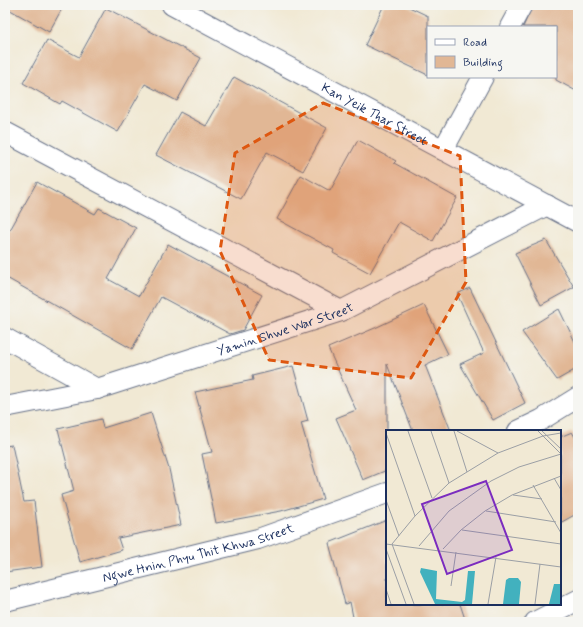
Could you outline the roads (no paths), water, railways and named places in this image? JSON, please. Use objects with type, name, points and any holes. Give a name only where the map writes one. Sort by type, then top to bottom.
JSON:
[{"type":"street","name":"Kan Yeik Thar Street","points":[[172,5],[578,222]]},
{"type":"street","points":[[511,26],[522,5]]},
{"type":"street","points":[[443,150],[482,78]]},
{"type":"street","points":[[5,132],[341,311]]},
{"type":"street","name":"Yamin Shwe War Street","points":[[5,407],[97,389],[341,311],[547,205]]},
{"type":"street","points":[[5,338],[97,389]]},
{"type":"street","points":[[520,430],[541,420],[578,397]]},
{"type":"street","name":"Ngwe Hnin Phyu Thit Khwa Street","points":[[5,601],[258,539],[386,492]]},
{"type":"street","points":[[535,622],[578,600]]}]
